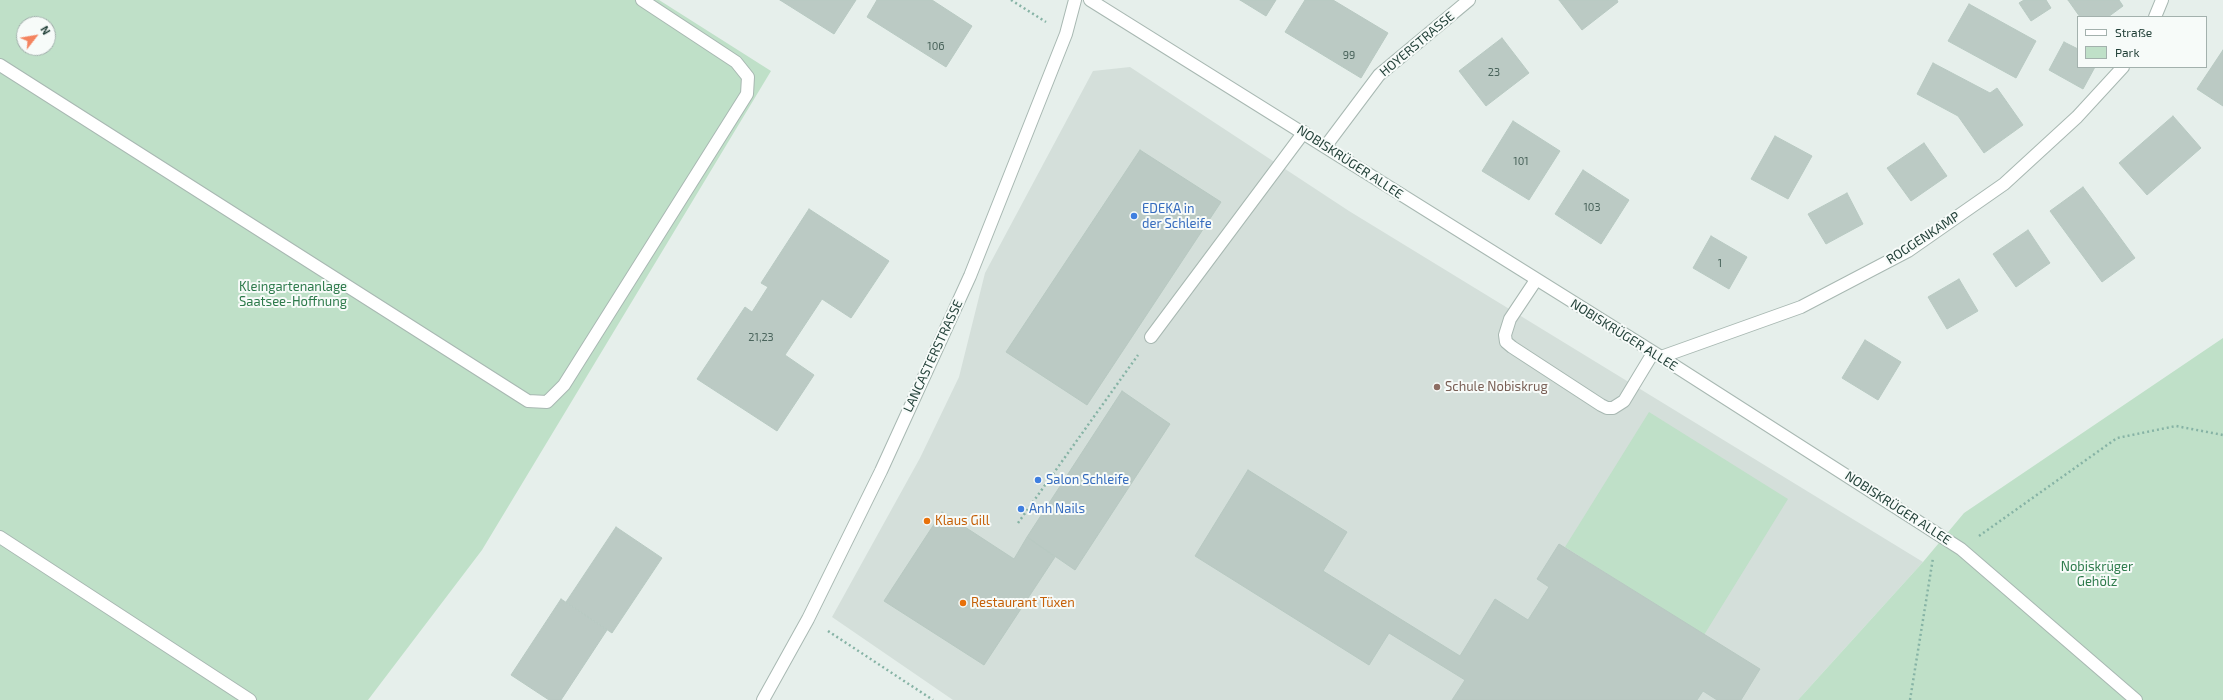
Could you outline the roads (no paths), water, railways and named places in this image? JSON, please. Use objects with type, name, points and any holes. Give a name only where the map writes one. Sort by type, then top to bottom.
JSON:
[{"type":"street","points":[[0,65],[528,401],[547,402],[564,385],[747,94],[748,77],[736,62],[642,0]]},
{"type":"street","name":"LANCASTERSTRASSE","points":[[763,700],[808,619],[881,471],[970,276],[1066,34],[1075,0]]},
{"type":"street","name":"NOBISKRÜGER ALLEE","points":[[1090,0],[1304,132],[1325,147],[1657,355],[1961,549],[2136,700]]},
{"type":"street","name":"HOYERSTRASSE","points":[[1325,147],[1379,76],[1469,0]]},
{"type":"street","points":[[2155,16],[2162,0]]},
{"type":"street","name":"ROGGENKAMP","points":[[1657,355],[1801,307],[1908,251],[2004,184],[2077,117],[2122,68]]},
{"type":"street","points":[[1151,337],[1304,132]]},
{"type":"street","points":[[1536,280],[1510,319],[1505,335],[1506,342],[1600,405],[1607,408],[1613,408],[1624,401],[1657,355]]},
{"type":"street","points":[[0,537],[250,700]]},
{"type":"place","name":"EDEKA in der Schleife","points":[[1134,216]]},
{"type":"place","name":"Schule Nobiskrug","points":[[1437,387]]},
{"type":"place","name":"Salon Schleife","points":[[1038,480]]},
{"type":"place","name":"Anh Nails","points":[[1021,509]]},
{"type":"place","name":"Klaus Gill","points":[[927,521]]},
{"type":"place","name":"Restaurant Tüxen","points":[[963,603]]},
{"type":"park label","name":"Kleingartenanlage Saatsee-Hoffnung","points":[[293,294]]},
{"type":"park label","name":"Nobiskrüger Gehölz","points":[[2097,574]]}]
